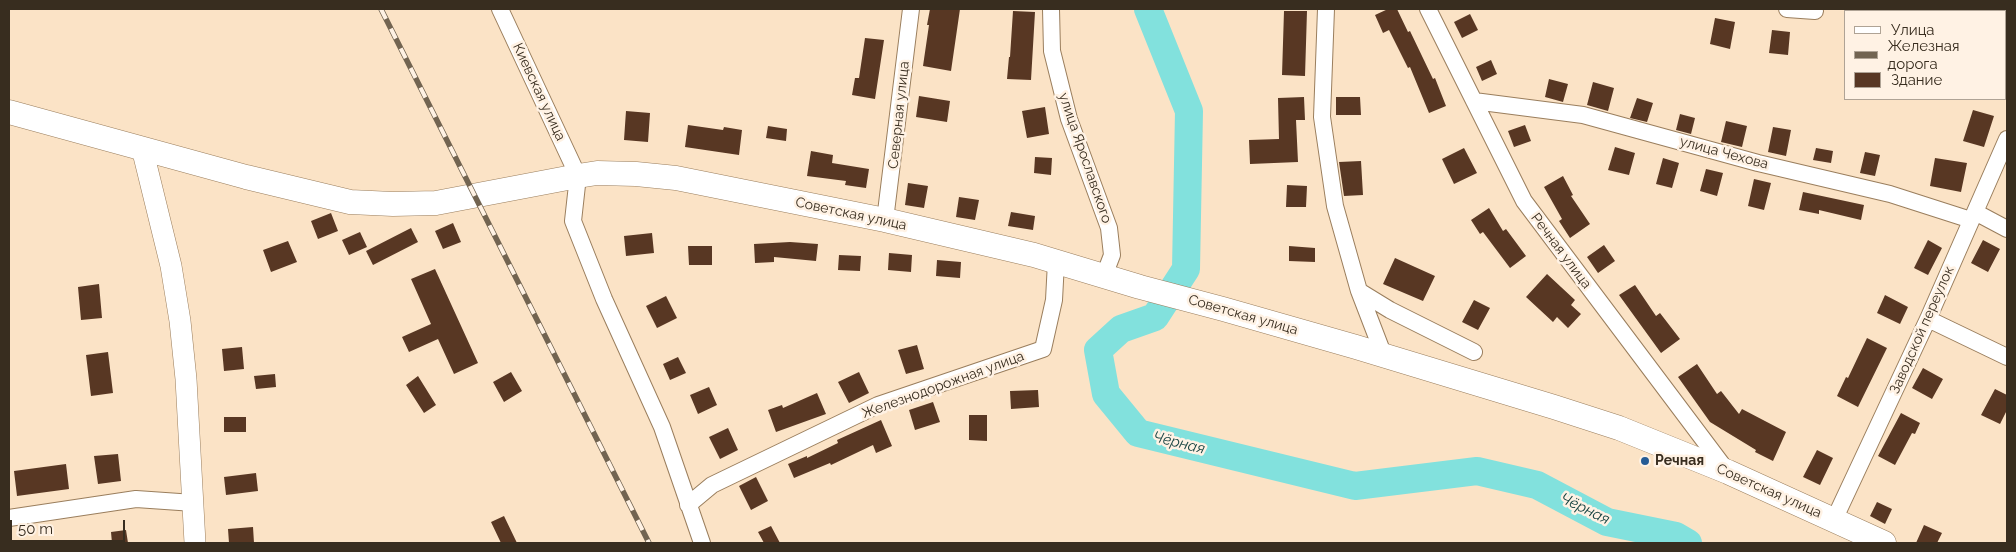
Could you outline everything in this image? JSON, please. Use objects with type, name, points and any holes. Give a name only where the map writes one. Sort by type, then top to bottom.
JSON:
[{"type":"main road","name":"Советская улица","points":[[9,112],[246,177],[350,202],[436,204],[597,173],[636,174],[676,178],[885,220],[1056,262],[1223,309],[1600,422],[1728,472],[1884,543]]},
{"type":"street","name":"Киевская улица","points":[[500,9],[578,176]]},
{"type":"street","name":"Северная улица","points":[[885,220],[911,9]]},
{"type":"street","name":"улица Ярославского","points":[[1051,9],[1052,51],[1069,119],[1109,228],[1112,255],[1104,276]]},
{"type":"street","points":[[1326,9],[1322,117],[1335,206],[1359,291],[1384,356]]},
{"type":"street","name":"Речная улица","points":[[1428,9],[1524,201],[1728,472]]},
{"type":"street","points":[[1787,9],[1815,12]]},
{"type":"street","name":"улица Чехова","points":[[1474,101],[1583,115],[1758,163],[1973,216],[2007,228]]},
{"type":"street","name":"Заводской переулок","points":[[1834,520],[1928,319],[2007,139]]},
{"type":"street","points":[[142,148],[171,266],[180,321],[186,379],[195,543]]},
{"type":"street","points":[[578,176],[573,221],[604,299],[662,427],[702,543]]},
{"type":"street","name":"Железнодорожная улица","points":[[688,506],[712,485],[878,406],[1043,349],[1054,300],[1056,262]]},
{"type":"street","points":[[1359,291],[1390,310],[1474,352]]},
{"type":"street","points":[[1928,319],[2007,357]]},
{"type":"street","points":[[9,518],[136,499],[194,503]]},
{"type":"building","points":[[930,9],[960,9],[951,71],[923,66]]},
{"type":"building","points":[[1388,9],[1397,9],[1433,79],[1435,78],[1446,106],[1429,113],[1410,67],[1408,68],[1389,30],[1383,33],[1375,15]]},
{"type":"building","points":[[1013,11],[1035,12],[1031,80],[1007,79]]},
{"type":"building","points":[[1284,11],[1307,11],[1305,76],[1282,75]]},
{"type":"building","points":[[1470,14],[1478,30],[1462,38],[1454,22]]},
{"type":"building","points":[[1715,18],[1735,22],[1730,49],[1710,44]]},
{"type":"building","points":[[1772,30],[1790,32],[1788,55],[1769,53]]},
{"type":"building","points":[[865,38],[884,40],[875,99],[852,95],[855,78],[859,78]]},
{"type":"building","points":[[1491,60],[1497,74],[1482,81],[1476,67]]},
{"type":"building","points":[[1549,79],[1568,84],[1563,102],[1545,97]]},
{"type":"building","points":[[1593,82],[1614,88],[1608,111],[1587,105]]},
{"type":"building","points":[[919,96],[950,101],[947,122],[916,117]]},
{"type":"building","points":[[1304,97],[1305,120],[1296,120],[1298,162],[1250,164],[1249,140],[1279,139],[1278,98]]},
{"type":"building","points":[[1336,97],[1360,97],[1361,115],[1336,115]]},
{"type":"building","points":[[1637,98],[1653,103],[1647,122],[1630,118]]},
{"type":"building","points":[[1045,107],[1049,134],[1027,138],[1022,111]]},
{"type":"building","points":[[1973,110],[1994,116],[1984,147],[1963,141]]},
{"type":"building","points":[[626,111],[650,113],[648,142],[624,140]]},
{"type":"building","points":[[1680,114],[1695,118],[1691,134],[1676,130]]},
{"type":"building","points":[[1726,121],[1747,126],[1742,147],[1721,142]]},
{"type":"building","points":[[688,125],[723,130],[724,127],[742,130],[739,155],[685,147]]},
{"type":"building","points":[[1525,125],[1531,141],[1514,147],[1508,131]]},
{"type":"building","points":[[768,126],[787,129],[786,141],[766,138]]},
{"type":"building","points":[[1773,127],[1791,130],[1786,156],[1768,152]]},
{"type":"building","points":[[1615,147],[1635,153],[1629,175],[1608,170]]},
{"type":"building","points":[[1464,148],[1477,173],[1454,184],[1442,159]]},
{"type":"building","points":[[1816,148],[1833,151],[1831,163],[1813,160]]},
{"type":"building","points":[[811,151],[833,155],[832,163],[869,169],[866,188],[845,185],[846,181],[807,176]]},
{"type":"building","points":[[1865,152],[1880,155],[1875,176],[1860,173]]},
{"type":"building","points":[[1035,157],[1052,158],[1051,175],[1034,173]]},
{"type":"building","points":[[1663,158],[1679,163],[1672,188],[1656,184]]},
{"type":"building","points":[[1935,158],[1967,163],[1961,192],[1930,186]]},
{"type":"building","points":[[1361,161],[1363,195],[1344,196],[1339,162]]},
{"type":"building","points":[[1706,169],[1723,173],[1717,196],[1700,191]]},
{"type":"building","points":[[1563,176],[1573,195],[1571,196],[1590,224],[1570,238],[1559,221],[1562,219],[1544,187]]},
{"type":"building","points":[[1754,179],[1771,183],[1764,210],[1748,206]]},
{"type":"building","points":[[908,183],[928,186],[924,208],[905,205]]},
{"type":"building","points":[[1287,185],[1307,186],[1306,207],[1286,207]]},
{"type":"building","points":[[1803,192],[1864,205],[1861,220],[1819,210],[1819,214],[1799,210]]},
{"type":"building","points":[[959,197],[979,200],[975,220],[956,217]]},
{"type":"building","points":[[1489,208],[1503,231],[1506,229],[1526,256],[1510,268],[1483,232],[1480,234],[1471,220]]},
{"type":"building","points":[[1011,212],[1035,216],[1033,230],[1008,226]]},
{"type":"building","points":[[331,213],[338,231],[318,239],[311,221]]},
{"type":"building","points":[[453,223],[461,242],[443,249],[435,231]]},
{"type":"building","points":[[411,228],[418,242],[373,265],[366,251]]},
{"type":"building","points":[[360,232],[367,247],[349,255],[342,240]]},
{"type":"building","points":[[652,233],[654,253],[626,256],[624,236]]},
{"type":"building","points":[[1928,240],[1942,248],[1928,275],[1914,268]]},
{"type":"building","points":[[1983,240],[2000,249],[1988,272],[1971,263]]},
{"type":"building","points":[[288,241],[297,262],[271,272],[263,250]]},
{"type":"building","points":[[790,242],[818,244],[816,261],[774,257],[774,262],[755,263],[754,244]]},
{"type":"building","points":[[1604,245],[1615,261],[1598,273],[1587,257]]},
{"type":"building","points":[[688,246],[712,246],[712,265],[689,265]]},
{"type":"building","points":[[1289,246],[1315,248],[1315,262],[1289,261]]},
{"type":"building","points":[[889,253],[912,255],[911,272],[888,270]]},
{"type":"building","points":[[839,255],[861,256],[860,271],[838,270]]},
{"type":"building","points":[[1395,258],[1435,276],[1423,301],[1383,284]]},
{"type":"building","points":[[937,260],[961,262],[960,278],[936,276]]},
{"type":"building","points":[[435,269],[478,363],[454,374],[438,339],[409,352],[402,337],[431,324],[411,279]]},
{"type":"building","points":[[1547,274],[1575,300],[1571,305],[1581,314],[1568,328],[1557,317],[1553,322],[1526,297]]},
{"type":"building","points":[[99,284],[102,318],[81,320],[78,287]]},
{"type":"building","points":[[1635,285],[1656,316],[1660,313],[1680,339],[1661,353],[1619,295]]},
{"type":"building","points":[[1885,295],[1908,307],[1900,324],[1877,313]]},
{"type":"building","points":[[666,296],[677,318],[657,328],[646,306]]},
{"type":"building","points":[[1474,300],[1490,308],[1478,330],[1462,322]]},
{"type":"building","points":[[1867,338],[1887,348],[1858,407],[1837,396],[1846,377],[1848,378]]},
{"type":"building","points":[[917,345],[924,369],[906,374],[898,350]]},
{"type":"building","points":[[242,347],[244,369],[224,371],[222,349]]},
{"type":"building","points":[[108,352],[113,393],[91,396],[86,355]]},
{"type":"building","points":[[678,357],[686,373],[670,380],[663,364]]},
{"type":"building","points":[[1697,364],[1717,394],[1721,391],[1739,414],[1742,409],[1786,432],[1773,461],[1755,452],[1756,450],[1710,422],[1678,377]]},
{"type":"building","points":[[1923,368],[1943,379],[1932,399],[1912,388]]},
{"type":"building","points":[[511,372],[522,391],[504,402],[493,382]]},
{"type":"building","points":[[859,372],[869,393],[849,403],[838,382]]},
{"type":"building","points":[[275,374],[276,387],[256,389],[254,376]]},
{"type":"building","points":[[418,376],[436,405],[424,413],[406,385]]},
{"type":"building","points":[[709,387],[717,405],[698,414],[690,395]]},
{"type":"building","points":[[1995,389],[2007,395],[2007,410],[2000,424],[1981,415]]},
{"type":"building","points":[[1038,390],[1039,407],[1011,409],[1010,391]]},
{"type":"building","points":[[817,393],[826,414],[776,432],[768,410],[782,405],[783,408]]},
{"type":"building","points":[[933,402],[940,422],[915,430],[909,410]]},
{"type":"building","points":[[1901,413],[1920,423],[1915,434],[1912,433],[1895,465],[1878,456]]},
{"type":"building","points":[[969,415],[987,415],[987,441],[969,440]]},
{"type":"building","points":[[224,417],[246,417],[246,432],[224,432]]},
{"type":"building","points":[[881,420],[892,446],[876,453],[873,445],[831,465],[830,463],[794,478],[788,464],[807,456],[807,458],[838,443],[837,440]]},
{"type":"building","points":[[728,428],[738,450],[720,459],[709,437]]},
{"type":"building","points":[[1817,450],[1833,458],[1820,485],[1803,477]]},
{"type":"building","points":[[118,454],[121,481],[98,484],[94,456]]},
{"type":"building","points":[[66,464],[69,489],[17,496],[14,471]]},
{"type":"building","points":[[256,473],[258,491],[226,495],[224,477]]},
{"type":"building","points":[[756,477],[768,501],[751,510],[739,486]]},
{"type":"building","points":[[1877,502],[1892,509],[1885,524],[1870,516]]},
{"type":"building","points":[[504,516],[517,543],[501,543],[491,522]]},
{"type":"building","points":[[1924,525],[1942,533],[1937,543],[1916,543]]},
{"type":"building","points":[[771,526],[780,543],[764,543],[758,532]]},
{"type":"building","points":[[253,527],[254,543],[229,543],[228,529]]},
{"type":"building","points":[[126,530],[128,543],[112,543],[111,532]]},
{"type":"waterway","name":"Чёрная","points":[[1148,9],[1189,111],[1186,269],[1155,317],[1121,329],[1098,350],[1106,394],[1138,433],[1355,486],[1477,471],[1537,485],[1607,522],[1676,536],[1688,543]]},
{"type":"railway","points":[[381,9],[649,543]]},
{"type":"place","name":"Речная","points":[[1645,461]]}]
